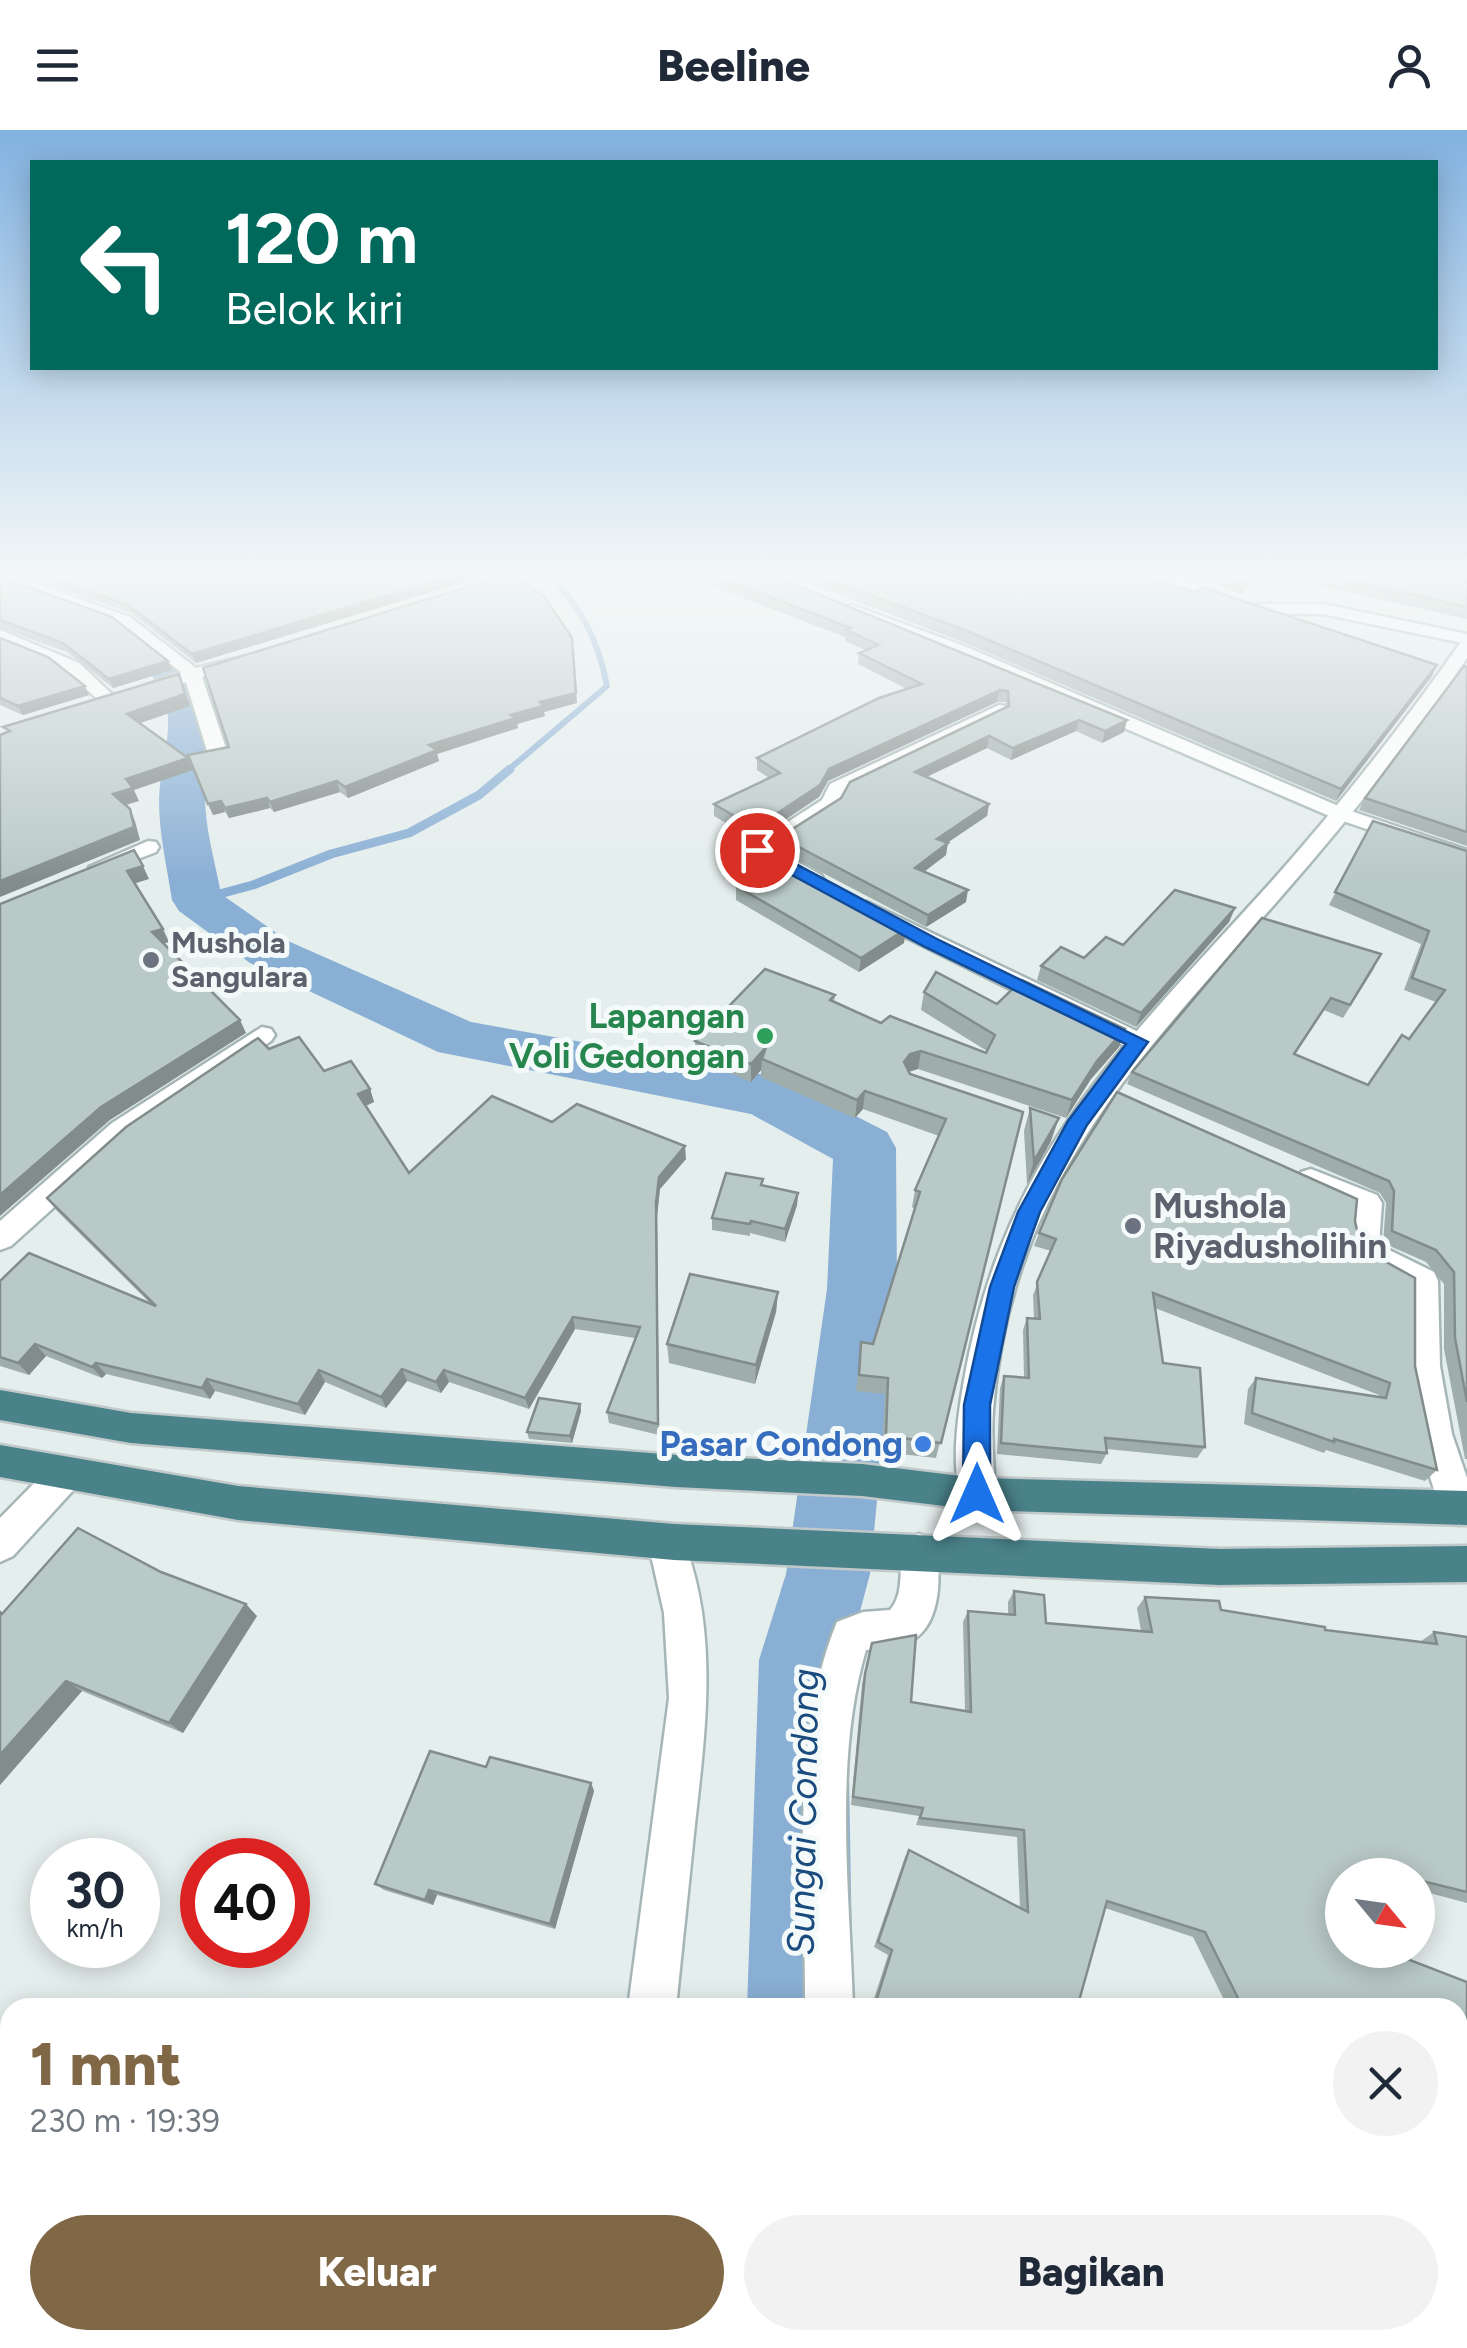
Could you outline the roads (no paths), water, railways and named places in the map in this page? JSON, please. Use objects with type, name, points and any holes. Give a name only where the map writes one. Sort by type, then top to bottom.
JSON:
[{"type":"highway","points":[[0,1405],[131,1428],[676,1471],[862,1480],[977,1494],[1463,1508]]},
{"type":"highway","points":[[0,1462],[238,1502],[670,1542],[1220,1567],[1467,1564]]},
{"type":"street","points":[[87,675],[100,703],[186,675]]},
{"type":"street","points":[[188,675],[217,751]]},
{"type":"street","points":[[1017,675],[1340,814],[1467,857]]},
{"type":"street","points":[[977,1494],[977,1405],[1002,1287],[1029,1212],[1072,1134],[1112,1091],[1138,1042],[1416,722],[1438,675]]},
{"type":"street","points":[[998,710],[837,788],[832,803],[758,848],[835,892],[1138,1042]]},
{"type":"street","points":[[82,874],[148,847]]},
{"type":"street","points":[[0,1238],[122,1130],[262,1035]]},
{"type":"street","points":[[1037,1122],[1072,1134]]},
{"type":"street","points":[[1294,1172],[1367,1203],[1362,1241],[1368,1254],[1423,1280],[1424,1366],[1435,1434],[1463,1508]]},
{"type":"street","points":[[0,1544],[66,1474]]},
{"type":"street","points":[[653,1998],[689,1698],[683,1613],[670,1542]]},
{"type":"street","points":[[829,1998],[827,1761],[838,1678],[851,1636],[860,1630],[897,1627],[906,1621],[918,1595],[919,1552]]},
{"type":"waterway","name":"Sungai Condong","points":[[171,675],[187,710],[182,806],[197,900],[269,952],[458,1039],[766,1096],[865,1148],[862,1289],[828,1574],[803,1660],[800,1998]]},
{"type":"waterway","points":[[507,771],[607,686],[604,675]]},
{"type":"waterway","points":[[197,900],[253,885],[331,854],[409,833],[479,795],[510,769]]},
{"type":"place","name":"Mushola Sangulara","points":[[151,960]]},
{"type":"place","name":"Lapangan Voli Gedongan","points":[[765,1036]]},
{"type":"place","name":"Mushola Riyadusholihin","points":[[1133,1226]]},
{"type":"place","name":"Pasar Condong","points":[[923,1444]]}]
